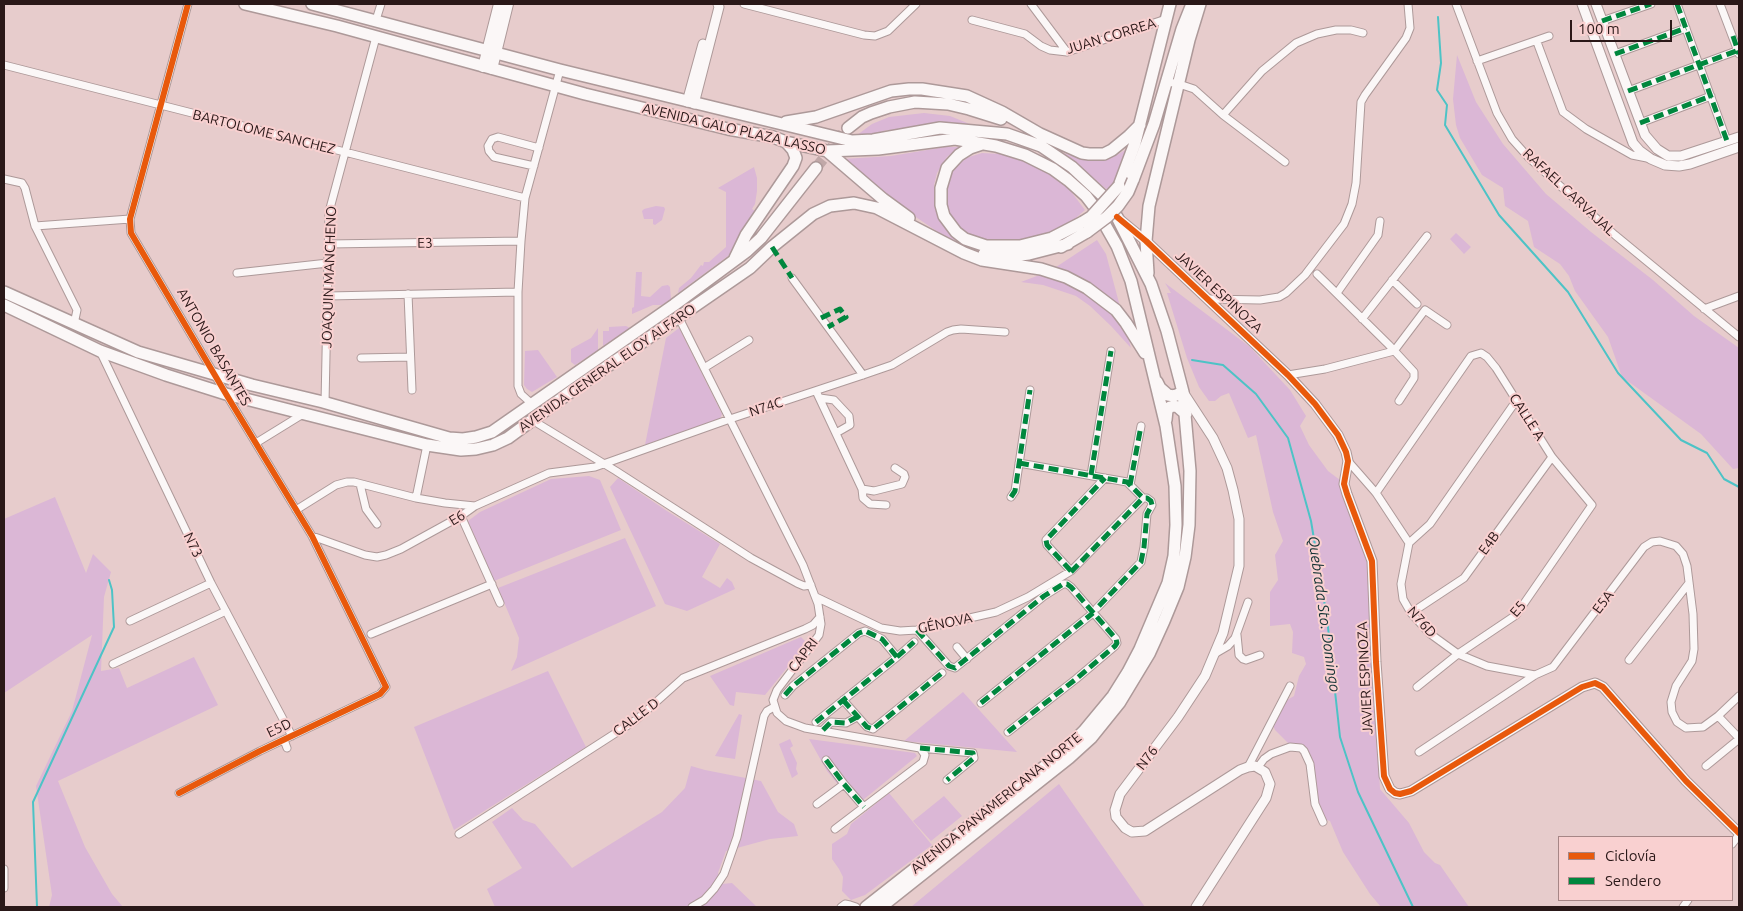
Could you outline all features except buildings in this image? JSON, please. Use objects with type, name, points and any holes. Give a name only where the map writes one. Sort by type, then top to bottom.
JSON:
[{"type":"main road","name":"AVENIDA GALO PLAZA LASSO","points":[[245,4],[556,86],[728,128],[773,136],[786,142],[827,151],[878,149],[943,140],[965,140],[996,146],[1025,155],[1053,169],[1074,185],[1096,209],[1117,246],[1131,281],[1154,376]]},
{"type":"main road","name":"AVENIDA GALO PLAZA LASSO","points":[[312,4],[560,70],[828,136],[862,141],[940,128],[1007,134],[1041,146],[1072,167],[1102,195],[1117,217],[1151,284],[1167,331],[1183,392]]},
{"type":"main road","points":[[487,68],[499,4]]},
{"type":"main road","points":[[491,52],[508,4]]},
{"type":"main road","points":[[983,144],[970,148],[947,168],[941,188],[940,205],[944,216],[956,232],[965,239],[986,246],[1020,246],[1052,238],[1107,218],[1118,206],[1129,176],[1170,4]]},
{"type":"main road","points":[[1151,284],[1148,272],[1146,240],[1149,206],[1182,29],[1192,4]]},
{"type":"main road","points":[[1129,176],[1145,151],[1173,83],[1200,4]]},
{"type":"main road","points":[[776,123],[816,117],[891,91],[922,89],[967,96],[1002,112],[1028,128]]},
{"type":"main road","points":[[848,128],[862,117],[871,113],[902,104],[929,102],[970,108],[1028,128],[1082,153],[1104,154],[1116,147],[1140,125]]},
{"type":"main road","points":[[970,108],[1007,134]]},
{"type":"main road","points":[[735,260],[746,235],[793,166],[796,158],[793,150],[786,142]]},
{"type":"main road","points":[[827,151],[891,205],[949,242],[967,250],[983,254],[1012,256],[1029,254],[1068,244]]},
{"type":"main road","name":"AVENIDA GENERAL ELOY ALFARO","points":[[4,292],[138,352],[449,438],[476,437],[492,432],[735,260],[760,238],[816,168]]},
{"type":"main road","name":"AVENIDA GENERAL ELOY ALFARO","points":[[4,304],[100,351],[226,394],[427,445],[461,450],[481,448],[508,438],[573,390],[750,268],[772,247],[813,214],[830,206],[854,203],[872,206],[964,253],[982,260],[1041,269],[1066,277],[1104,300],[1126,323],[1150,363]]},
{"type":"main road","points":[[1016,265],[1068,244],[1085,227]]},
{"type":"main road","points":[[1154,376],[1160,388],[1168,395],[1174,396],[1183,392]]},
{"type":"main road","name":"AVENIDA PANAMERICANA NORTE","points":[[866,907],[1063,752],[1100,714],[1123,680],[1140,649],[1168,583],[1174,556],[1176,525],[1175,486],[1166,426],[1154,376]]},
{"type":"main road","name":"AVENIDA PANAMERICANA NORTE","points":[[881,907],[893,903],[1069,758],[1091,738],[1120,702],[1136,678],[1164,621],[1178,586],[1185,557],[1190,471],[1183,392]]},
{"type":"main road","points":[[1166,426],[1166,415],[1170,407],[1178,407],[1186,414]]},
{"type":"street","points":[[35,226],[130,219],[188,4]]},
{"type":"street","points":[[376,20],[381,4]]},
{"type":"street","points":[[691,103],[718,7],[716,4]]},
{"type":"street","points":[[744,4],[864,35],[875,36],[888,31],[916,4]]},
{"type":"street","points":[[1031,4],[1067,52]]},
{"type":"street","points":[[1208,299],[1260,300],[1279,297],[1305,275],[1344,224],[1352,204],[1356,183],[1361,102],[1406,38],[1410,28],[1408,4]]},
{"type":"street","name":"RAFAEL CARVAJAL","points":[[1456,4],[1497,113],[1512,139],[1529,158],[1615,235],[1739,338]]},
{"type":"street","points":[[1582,4],[1633,143],[1651,159]]},
{"type":"street","points":[[1596,4],[1645,135],[1657,149],[1668,156],[1681,156],[1739,137]]},
{"type":"street","points":[[1602,21],[1651,4]]},
{"type":"street","points":[[1677,4],[1727,142]]},
{"type":"street","points":[[1628,91],[1739,52],[1720,4]]},
{"type":"street","name":"JUAN CORREA","points":[[972,20],[1025,34],[1050,50],[1067,52],[1166,19]]},
{"type":"street","points":[[1615,54],[1686,28]]},
{"type":"street","points":[[1223,115],[1262,71],[1296,43],[1316,34],[1336,30],[1351,30],[1363,33]]},
{"type":"street","points":[[1478,61],[1550,36]]},
{"type":"street","name":"JOAQUIN MANCHENO","points":[[325,403],[329,212],[376,37]]},
{"type":"street","points":[[1537,42],[1563,112],[1586,129],[1632,155],[1651,159],[1665,165],[1678,166],[1690,164],[1739,147]]},
{"type":"street","name":"BARTOLOME SANCHEZ","points":[[4,65],[525,198]]},
{"type":"street","points":[[532,404],[521,394],[518,386],[518,292],[521,242],[525,198],[560,70]]},
{"type":"street","points":[[1173,83],[1194,89],[1223,115],[1285,162]]},
{"type":"street","points":[[1640,123],[1711,96]]},
{"type":"street","points":[[534,166],[494,157],[489,151],[488,146],[492,139],[498,137],[539,148]]},
{"type":"street","points":[[4,179],[24,185],[35,226],[78,310],[74,324]]},
{"type":"street","name":"JAVIER ESPINOZA","points":[[1117,217],[1146,240],[1288,376],[1316,404],[1338,435],[1348,461],[1344,476],[1347,494],[1372,562],[1376,662],[1384,776],[1395,793],[1400,794],[1411,791],[1582,687],[1595,683],[1603,687],[1686,781],[1739,834]]},
{"type":"street","name":"ANTONIO BASANTES","points":[[130,219],[132,232],[226,394],[312,536],[385,684]]},
{"type":"street","points":[[1337,294],[1378,235],[1380,221]]},
{"type":"street","points":[[1362,319],[1427,236]]},
{"type":"street","name":"E3","points":[[329,244],[521,242]]},
{"type":"street","points":[[1148,272],[1151,260],[1156,258],[1173,266]]},
{"type":"street","points":[[237,273],[328,263]]},
{"type":"street","points":[[1317,274],[1394,351],[1415,375],[1399,401]]},
{"type":"street","points":[[792,278],[863,375]]},
{"type":"street","points":[[1392,280],[1416,304]]},
{"type":"street","points":[[328,296],[518,292]]},
{"type":"street","points":[[408,294],[412,390]]},
{"type":"street","points":[[1704,309],[1739,296]]},
{"type":"street","points":[[1288,376],[1325,369],[1394,351],[1425,310],[1447,326]]},
{"type":"street","name":"CAPRI","points":[[679,318],[811,585],[816,597],[821,628],[816,640],[776,690],[773,700],[774,707],[767,711],[764,716],[737,837],[724,874],[704,900],[692,907]]},
{"type":"street","name":"N74C","points":[[603,463],[892,365],[953,330],[1004,332]]},
{"type":"street","points":[[704,368],[749,340]]},
{"type":"street","name":"N73","points":[[100,351],[212,583],[292,736]]},
{"type":"street","points":[[1091,475],[1111,351]]},
{"type":"street","name":"CALLE A","points":[[1376,493],[1474,354],[1484,354],[1496,368],[1552,457],[1592,505]]},
{"type":"street","points":[[360,358],[410,357]]},
{"type":"street","points":[[1011,497],[1015,491],[1030,390]]},
{"type":"street","points":[[816,391],[862,489],[864,498],[870,504],[886,506]]},
{"type":"street","name":"N76","points":[[1183,392],[1214,438],[1226,468],[1239,519],[1239,566],[1225,627],[1205,676],[1120,794],[1115,805],[1116,817],[1125,828],[1132,832],[1144,831],[1235,773],[1248,767],[1258,767]]},
{"type":"street","points":[[820,398],[834,400],[849,416],[850,425],[836,434]]},
{"type":"street","points":[[1348,461],[1376,493],[1409,543],[1430,524],[1516,401]]},
{"type":"street","points":[[256,443],[303,414]]},
{"type":"street","points":[[532,420],[751,558],[797,583],[804,586],[811,585]]},
{"type":"street","points":[[1130,485],[1141,426]]},
{"type":"street","points":[[416,498],[427,445]]},
{"type":"street","name":"E4B","points":[[1411,613],[1464,578],[1552,457]]},
{"type":"street","name":"E6","points":[[312,536],[365,555],[377,557],[401,549],[461,516],[475,506],[549,473],[587,469],[603,463]]},
{"type":"street","points":[[981,703],[1095,610],[1141,562],[1147,514],[1152,503],[1150,499],[1143,498],[1127,482],[1019,463]]},
{"type":"street","points":[[862,489],[874,491],[902,484],[905,477],[904,474],[895,468]]},
{"type":"street","points":[[1071,572],[1047,544],[1046,540],[1105,478]]},
{"type":"street","points":[[296,510],[342,482],[354,482],[416,498],[475,506]]},
{"type":"street","points":[[360,484],[366,509],[377,524]]},
{"type":"street","name":"GÉNOVA","points":[[816,597],[881,628],[900,632],[917,630],[996,612],[1028,597],[1071,572],[1143,498]]},
{"type":"street","name":"E5","points":[[1417,687],[1458,654],[1516,615],[1592,505]]},
{"type":"street","points":[[1132,510],[1147,514]]},
{"type":"street","points":[[461,516],[500,603]]},
{"type":"street","name":"E5A","points":[[1419,752],[1535,675],[1553,667],[1644,547],[1652,542],[1660,541],[1676,546],[1687,566],[1689,583]]},
{"type":"street","name":"N76D","points":[[1409,543],[1401,584],[1403,599],[1411,613],[1429,633],[1458,654],[1487,666],[1535,675]]},
{"type":"street","points":[[130,621],[212,583]]},
{"type":"street","points":[[1629,660],[1689,583]]},
{"type":"street","points":[[1689,583],[1693,614],[1694,648],[1692,661],[1676,686],[1671,702],[1672,712],[1677,722],[1686,728],[1703,727],[1739,696]]},
{"type":"street","points":[[370,634],[492,584]]},
{"type":"street","points":[[917,630],[951,667],[957,667],[1044,596],[1063,584],[1071,586],[1095,610],[1116,639],[1117,643],[1115,646],[1008,732]]},
{"type":"street","points":[[1216,653],[1228,646],[1237,635],[1248,602]]},
{"type":"street","points":[[112,664],[226,611]]},
{"type":"street","name":"CALLE D","points":[[459,834],[636,720],[683,678],[806,629],[813,625],[820,617]]},
{"type":"street","points":[[784,695],[862,631],[882,639],[897,657]]},
{"type":"street","points":[[1237,635],[1238,652],[1241,657],[1246,660],[1260,655]]},
{"type":"street","points":[[816,722],[914,642]]},
{"type":"street","points":[[957,647],[967,659]]},
{"type":"street","points":[[843,700],[869,728],[873,729],[942,673]]},
{"type":"street","name":"E5D","points":[[179,793],[380,694],[385,690],[385,684]]},
{"type":"street","points":[[1248,767],[1290,686]]},
{"type":"street","points":[[774,707],[786,721],[805,728],[920,748],[972,753],[974,758],[947,780]]},
{"type":"street","points":[[823,730],[831,722],[846,723],[857,716]]},
{"type":"street","points":[[1706,766],[1739,738],[1718,716]]},
{"type":"street","points":[[284,740],[287,748]]},
{"type":"street","points":[[1196,907],[1268,792],[1270,784],[1268,775],[1258,767],[1271,754],[1290,747],[1301,748],[1304,751],[1310,764],[1314,804],[1323,822]]},
{"type":"street","points":[[835,829],[923,762],[924,755],[920,748]]},
{"type":"street","points":[[826,760],[864,807]]},
{"type":"street","points":[[817,804],[844,784]]},
{"type":"street","points":[[4,869],[4,888]]},
{"type":"street","points":[[841,907],[845,904],[856,907]]},
{"type":"shaded area","points":[[1457,55],[1476,102],[1503,144],[1546,194],[1653,280],[1694,316],[1739,348],[1739,468],[1733,469],[1701,434],[1622,377],[1608,337],[1575,291],[1569,276],[1560,264],[1534,247],[1528,221],[1505,206],[1503,188],[1482,175],[1460,138],[1456,125],[1453,99]]},
{"type":"shaded area","points":[[924,113],[950,116],[982,129],[887,130],[868,136],[857,135],[872,124],[889,117]]},
{"type":"shaded area","points":[[945,147],[959,147],[947,157],[937,173],[934,185],[934,201],[940,219],[955,240],[951,241],[888,198],[843,159],[891,156]]},
{"type":"shaded area","points":[[1127,149],[1110,192],[1060,152],[1079,158],[1101,158],[1115,156]]},
{"type":"shaded area","points":[[982,153],[1001,154],[1027,162],[1050,175],[1069,189],[1085,210],[1071,222],[1054,231],[1032,237],[1009,241],[991,241],[964,234],[947,212],[945,197],[947,181],[953,170],[966,158]]},
{"type":"shaded area","points":[[754,167],[757,178],[757,191],[755,204],[752,209],[755,211],[732,253],[678,293],[679,288],[691,278],[701,265],[703,266],[704,262],[709,262],[726,247],[726,192],[718,188]]},
{"type":"shaded area","points":[[656,206],[664,207],[665,209],[662,220],[655,225],[653,224],[653,219],[644,219],[642,211]]},
{"type":"shaded area","points":[[1456,233],[1471,247],[1464,254],[1450,239]]},
{"type":"shaded area","points":[[1097,240],[1106,254],[1131,348],[1090,306],[1076,296],[1043,285],[1021,282],[1050,271]]},
{"type":"shaded area","points":[[636,272],[642,272],[641,296],[650,297],[662,286],[668,285],[670,287],[671,299],[662,305],[653,305],[632,314]]},
{"type":"shaded area","points":[[1165,283],[1250,347],[1290,390],[1306,416],[1300,426],[1309,445],[1328,471],[1340,480],[1347,509],[1368,560],[1380,789],[1409,823],[1424,852],[1435,863],[1440,865],[1469,907],[1381,907],[1370,894],[1343,852],[1330,821],[1315,816],[1314,784],[1305,751],[1291,746],[1275,730],[1272,723],[1282,703],[1294,696],[1299,676],[1306,664],[1304,657],[1292,653],[1293,632],[1290,624],[1270,626],[1270,592],[1278,580],[1275,555],[1283,541],[1273,512],[1256,435],[1248,438],[1229,393],[1215,401],[1209,401],[1199,387],[1187,358],[1167,293],[1171,293]]},
{"type":"shaded area","points":[[626,326],[630,328],[603,346],[603,331],[609,331],[609,327]]},
{"type":"shaded area","points":[[598,328],[598,350],[575,365],[571,362],[571,349],[591,338]]},
{"type":"shaded area","points":[[679,328],[722,414],[720,419],[645,445],[666,338]]},
{"type":"shaded area","points":[[538,350],[557,377],[532,392],[524,385],[525,351]]},
{"type":"shaded area","points":[[589,476],[600,480],[621,530],[494,581],[468,521],[480,512],[551,479]]},
{"type":"shaded area","points":[[618,478],[720,544],[702,577],[720,588],[727,578],[732,582],[735,589],[687,611],[665,604],[610,487]]},
{"type":"shaded area","points":[[55,497],[86,573],[93,554],[111,572],[104,597],[101,671],[119,668],[127,688],[194,657],[218,705],[58,781],[85,847],[112,894],[123,907],[49,907],[52,895],[36,786],[72,711],[92,635],[4,693],[4,519]]},
{"type":"shaded area","points":[[625,538],[656,606],[511,671],[517,657],[519,638],[498,588]]},
{"type":"shaded area","points":[[801,637],[807,643],[765,695],[736,692],[734,706],[730,705],[710,676]]},
{"type":"shaded area","points":[[548,671],[586,747],[454,830],[414,727]]},
{"type":"shaded area","points":[[963,692],[1017,752],[904,741]]},
{"type":"shaded area","points":[[739,714],[742,715],[735,759],[715,756]]},
{"type":"shaded area","points":[[790,739],[793,746],[790,748],[797,763],[796,769],[798,774],[792,778],[779,744]]},
{"type":"shaded area","points":[[809,739],[915,753],[917,756],[858,804],[827,771]]},
{"type":"shaded area","points":[[691,766],[761,781],[778,812],[794,824],[798,836],[770,839],[726,851],[718,873],[722,884],[732,883],[757,907],[495,907],[487,889],[522,868],[492,822],[512,808],[523,820],[535,824],[572,868],[662,812],[685,788]]},
{"type":"shaded area","points":[[1059,784],[1145,907],[911,907]]},
{"type":"shaded area","points":[[889,793],[932,845],[865,895],[851,900],[842,891],[843,877],[832,859],[832,844],[847,834],[851,824]]},
{"type":"shaded area","points":[[944,796],[962,816],[931,841],[913,821]]},
{"type":"waterway","points":[[1438,17],[1441,63],[1437,90],[1447,105],[1445,125],[1499,215],[1568,292],[1618,373],[1681,440],[1707,453],[1724,479],[1739,487]]},
{"type":"waterway","name":"Quebrada Sto. Domingo","points":[[1192,360],[1223,365],[1256,394],[1288,438],[1311,521],[1327,618],[1340,737],[1358,792],[1413,907]]},
{"type":"waterway","points":[[37,907],[33,802],[114,627],[112,590],[109,580]]},
{"type":"tunnel","points":[[816,168],[845,131]]},
{"type":"marked path","points":[[1602,21],[1651,4]]},
{"type":"marked path","points":[[1677,4],[1727,141]]},
{"type":"marked path","points":[[1615,54],[1686,28]]},
{"type":"marked path","points":[[1733,36],[1739,54]]},
{"type":"marked path","points":[[1628,91],[1739,50]]},
{"type":"marked path","points":[[1640,123],[1711,96]]},
{"type":"marked path","points":[[772,247],[792,278]]},
{"type":"marked path","points":[[821,318],[840,309],[846,317],[828,327]]},
{"type":"marked path","points":[[1091,475],[1111,351]]},
{"type":"marked path","points":[[1011,497],[1015,491],[1030,390]]},
{"type":"marked path","points":[[1130,485],[1141,426]]},
{"type":"marked path","points":[[1019,463],[1127,482],[1143,498],[1151,501],[1152,505],[1147,514],[1141,562],[1097,608]]},
{"type":"marked path","points":[[1071,571],[1047,545],[1046,540],[1105,478]]},
{"type":"marked path","points":[[1071,572],[1143,498]]},
{"type":"marked path","points":[[917,630],[949,666],[955,668],[1044,596],[1063,584],[1071,587],[1116,639],[1117,643],[1076,679],[1008,732]]},
{"type":"marked path","points":[[981,703],[1093,613]]},
{"type":"marked path","points":[[785,695],[793,686],[859,633],[865,631],[882,639],[897,657],[816,722]]},
{"type":"marked path","points":[[897,657],[914,642]]},
{"type":"marked path","points":[[843,700],[867,727],[873,729],[942,673]]},
{"type":"marked path","points":[[823,730],[831,722],[846,723],[857,717]]},
{"type":"marked path","points":[[920,748],[973,753],[974,758],[947,780]]},
{"type":"marked path","points":[[826,760],[864,807]]},
{"type":"cycle path","points":[[179,793],[260,751],[380,694],[386,687],[312,536],[131,233],[130,219],[188,4]]},
{"type":"cycle path","points":[[1117,217],[1146,241],[1288,375],[1315,404],[1338,435],[1348,461],[1344,484],[1372,561],[1376,662],[1384,776],[1390,789],[1400,794],[1411,791],[1582,687],[1595,683],[1603,687],[1686,781],[1739,833]]}]
